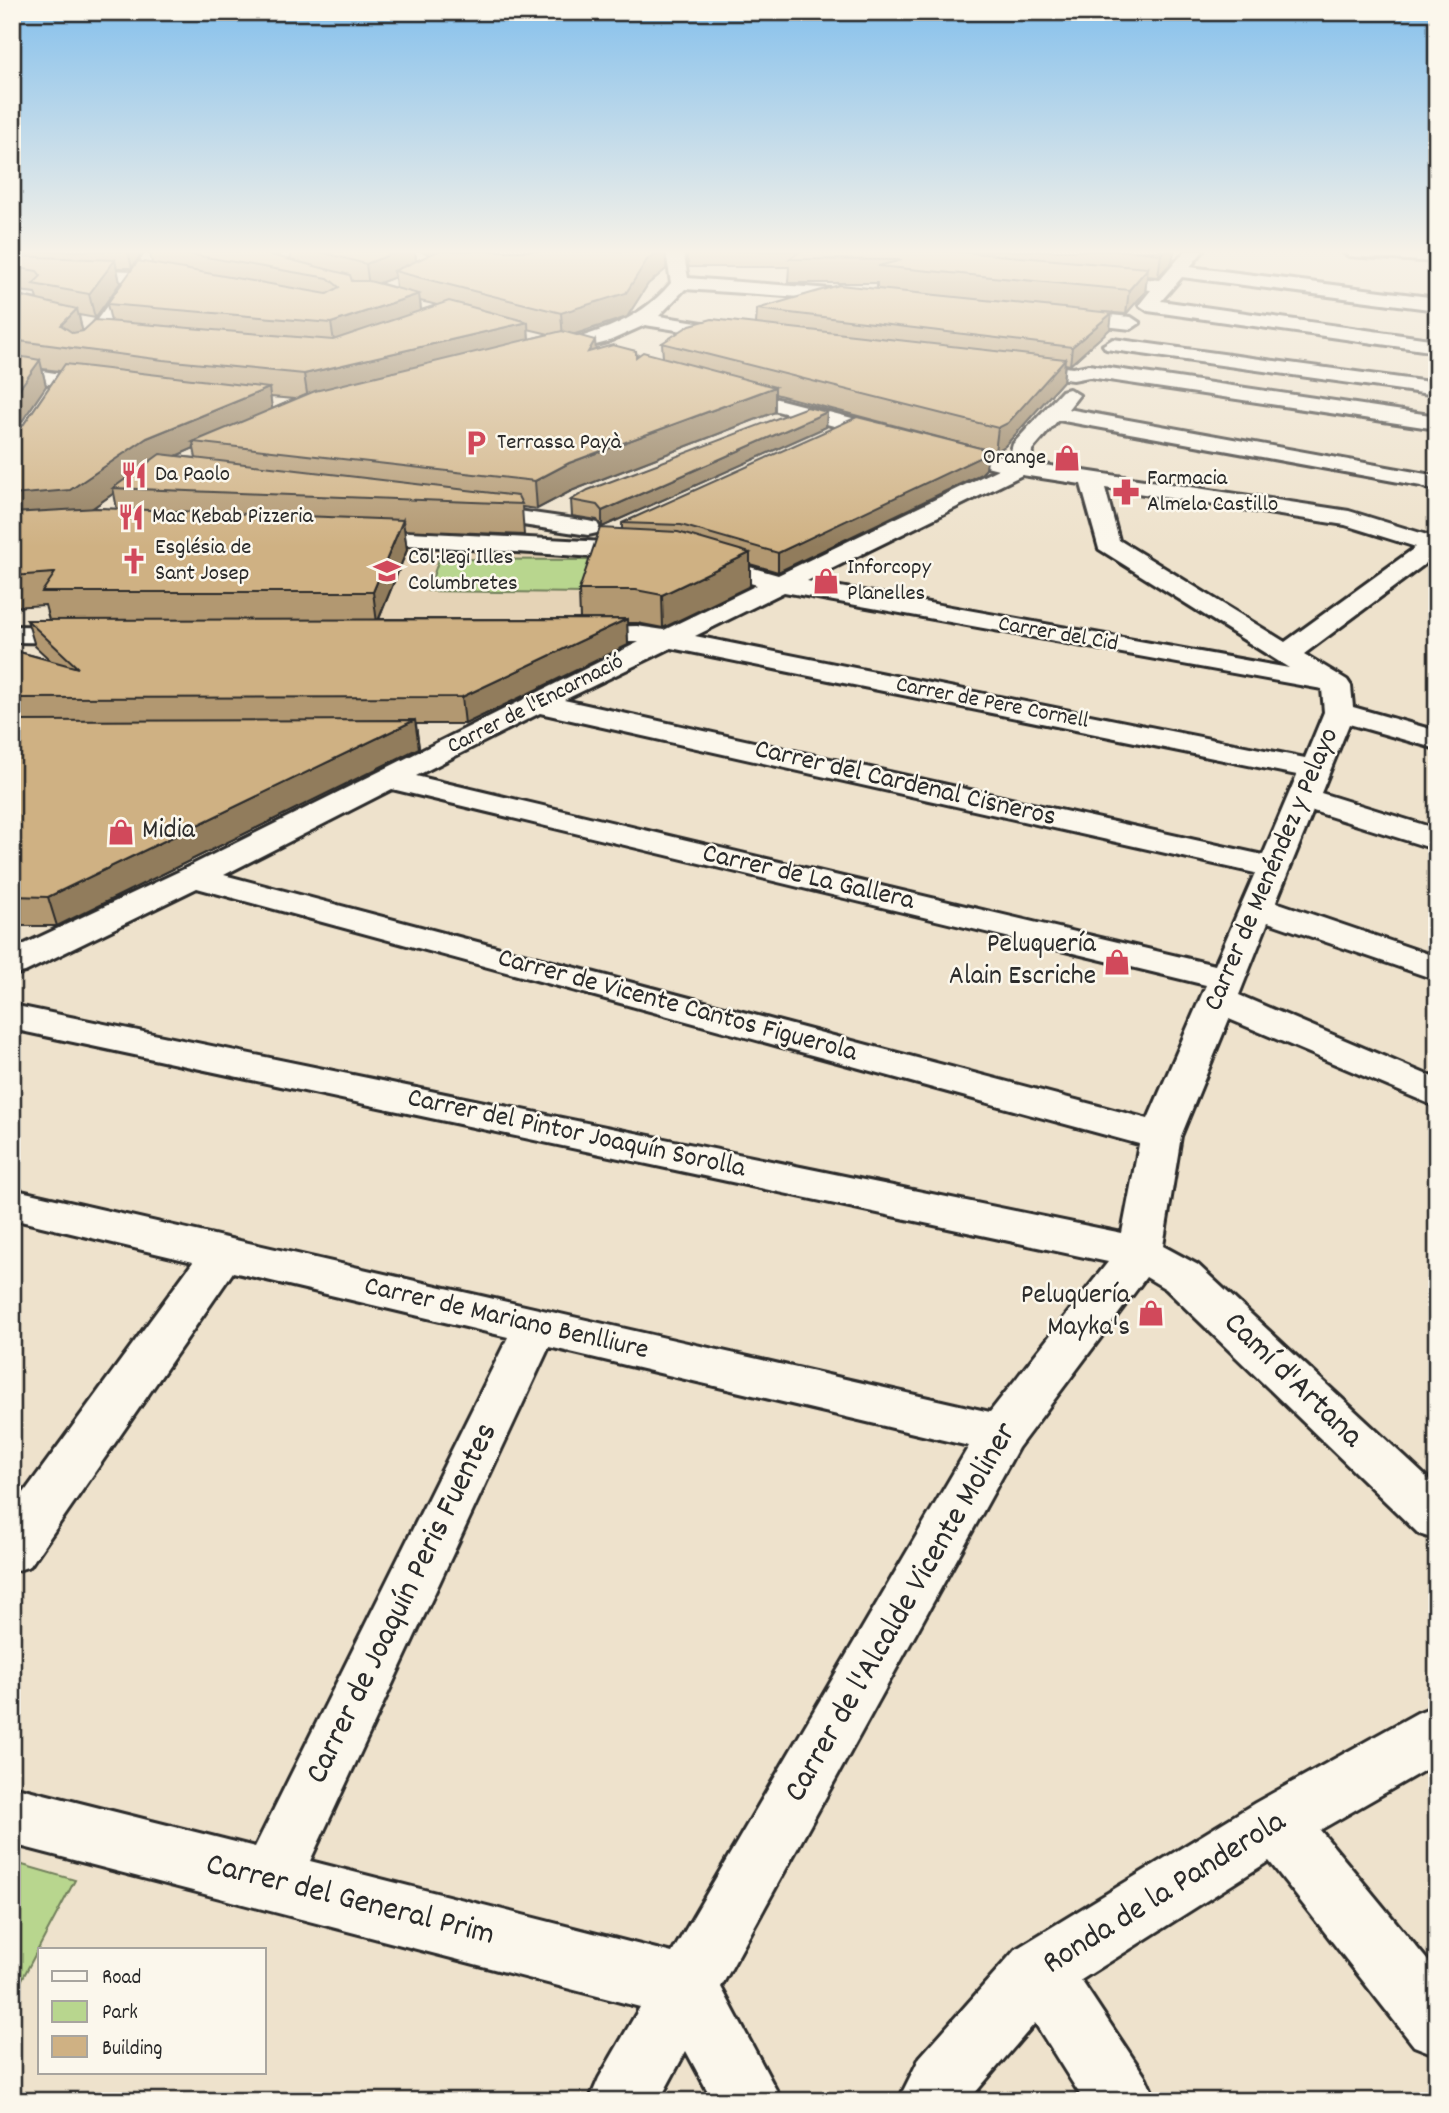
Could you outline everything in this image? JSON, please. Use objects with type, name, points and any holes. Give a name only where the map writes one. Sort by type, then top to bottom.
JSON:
[{"type":"street","points":[[63,382],[57,371],[80,350]]},
{"type":"street","points":[[567,350],[602,359]]},
{"type":"street","points":[[1019,468],[1021,449],[1109,350]]},
{"type":"street","points":[[1147,350],[1437,389]]},
{"type":"street","points":[[993,365],[1073,374],[1089,371],[1437,423]]},
{"type":"street","points":[[12,372],[63,382],[129,390]]},
{"type":"street","points":[[48,404],[63,382]]},
{"type":"street","points":[[702,385],[1019,468],[1349,518],[1436,545]]},
{"type":"street","points":[[769,425],[802,412]]},
{"type":"street","points":[[1052,413],[1427,480],[1437,485]]},
{"type":"street","points":[[816,442],[853,425]]},
{"type":"street","name":"Carrer de l'Encarnació","points":[[12,964],[194,877],[536,704],[1019,468]]},
{"type":"street","points":[[1091,479],[1108,544],[1286,654],[1338,699],[1423,736],[1437,709]]},
{"type":"street","points":[[1412,502],[1437,495]]},
{"type":"street","points":[[519,545],[542,520],[571,504]]},
{"type":"street","points":[[447,508],[624,530],[581,548]]},
{"type":"street","points":[[1349,518],[1387,508]]},
{"type":"street","name":"Carrer del Cid","points":[[332,535],[675,555],[780,584],[1338,699]]},
{"type":"street","points":[[1286,654],[1436,545]]},
{"type":"street","points":[[12,634],[114,635]]},
{"type":"street","name":"Carrer de Pere Cornell","points":[[555,634],[637,634],[668,639],[1309,784],[1437,840]]},
{"type":"street","name":"Carrer de Menéndez y Pelayo","points":[[1140,1253],[1161,1136],[1309,784],[1338,699]]},
{"type":"street","name":"Carrer del Cardenal Cisneros","points":[[536,704],[1273,867]]},
{"type":"street","points":[[403,736],[475,736]]},
{"type":"street","name":"Carrer de La Gallera","points":[[390,779],[1222,990],[1437,1094]]},
{"type":"street","name":"Carrer de Vicente Cantos Figuerola","points":[[194,877],[1161,1136]]},
{"type":"street","points":[[1257,907],[1437,969]]},
{"type":"street","points":[[12,931],[48,932],[54,943]]},
{"type":"street","name":"Carrer del Pintor Joaquín Sorolla","points":[[12,1017],[1140,1253]]},
{"type":"street","name":"Carrer de Mariano Benlliure","points":[[12,1203],[1001,1434]]},
{"type":"street","name":"Carrer de l'Alcalde Vicente Moliner","points":[[622,2101],[1001,1434],[1140,1253]]},
{"type":"street","name":"Camí d'Artana","points":[[1140,1253],[1182,1277],[1437,1519]]},
{"type":"street","points":[[12,1550],[222,1254]]},
{"type":"street","name":"Carrer de Joaquín Peris Fuentes","points":[[270,1881],[536,1326]]},
{"type":"street","name":"Ronda de la Panderola","points":[[931,2101],[943,2080],[1038,1970],[1276,1824],[1437,1732]]},
{"type":"street","name":"Carrer del General Prim","points":[[12,1815],[687,1988]]},
{"type":"street","points":[[1276,1824],[1437,2023]]},
{"type":"street","points":[[1038,1970],[1123,2101]]},
{"type":"street","points":[[687,1988],[749,2101]]},
{"type":"shaded area","name":"Col·legi Illes Columbretes","points":[[193,538],[424,544],[602,557],[578,630],[213,629]]},
{"type":"green space","points":[[439,559],[591,560],[585,593],[428,591]]},
{"type":"green space","points":[[12,1862],[75,1880],[12,1998]]},
{"type":"building","points":[[85,350],[409,350],[304,374]]},
{"type":"building","points":[[485,350],[589,350],[588,352],[631,350],[636,351],[636,357],[643,352],[775,387],[569,463],[535,481],[193,442],[315,391]]},
{"type":"building","points":[[688,350],[982,350],[1065,359],[1008,423],[998,428]]},
{"type":"building","points":[[12,355],[40,360],[12,399]]},
{"type":"building","points":[[65,364],[269,388],[147,438],[70,490],[12,495],[12,437],[15,437]]},
{"type":"building","points":[[807,407],[827,412],[602,511],[597,505],[571,500],[588,490]]},
{"type":"building","points":[[857,417],[988,450],[983,456],[778,553],[681,525],[622,523]]},
{"type":"building","points":[[160,454],[518,496],[522,504],[113,488]]},
{"type":"building","points":[[98,508],[403,520],[373,592],[42,592],[55,573],[12,576],[12,513]]},
{"type":"building","points":[[600,528],[678,532],[750,553],[662,595],[636,590],[579,590]]},
{"type":"building","points":[[627,619],[462,697],[12,698],[12,650],[78,668],[27,620]]},
{"type":"building","points":[[415,720],[48,897],[12,896],[12,721]]},
{"type":"place","name":"Terrassa Payà","points":[[476,443]]},
{"type":"place","name":"Orange","points":[[1067,458]]},
{"type":"place","name":"Da Paolo","points":[[134,475]]},
{"type":"place","name":"Farmacia Almela Castillo","points":[[1126,492]]},
{"type":"place","name":"Mac Kebab Pizzeria","points":[[131,517]]},
{"type":"place","name":"Església de Sant Josep","points":[[134,561]]},
{"type":"place","name":"Col·legi Illes Columbretes","points":[[387,571]]},
{"type":"place","name":"Inforcopy Planelles","points":[[826,581]]},
{"type":"place","name":"Midia","points":[[121,832]]},
{"type":"place","name":"Peluquería Alain Escriche","points":[[1117,962]]},
{"type":"place","name":"Peluquería Mayka's","points":[[1151,1313]]}]
